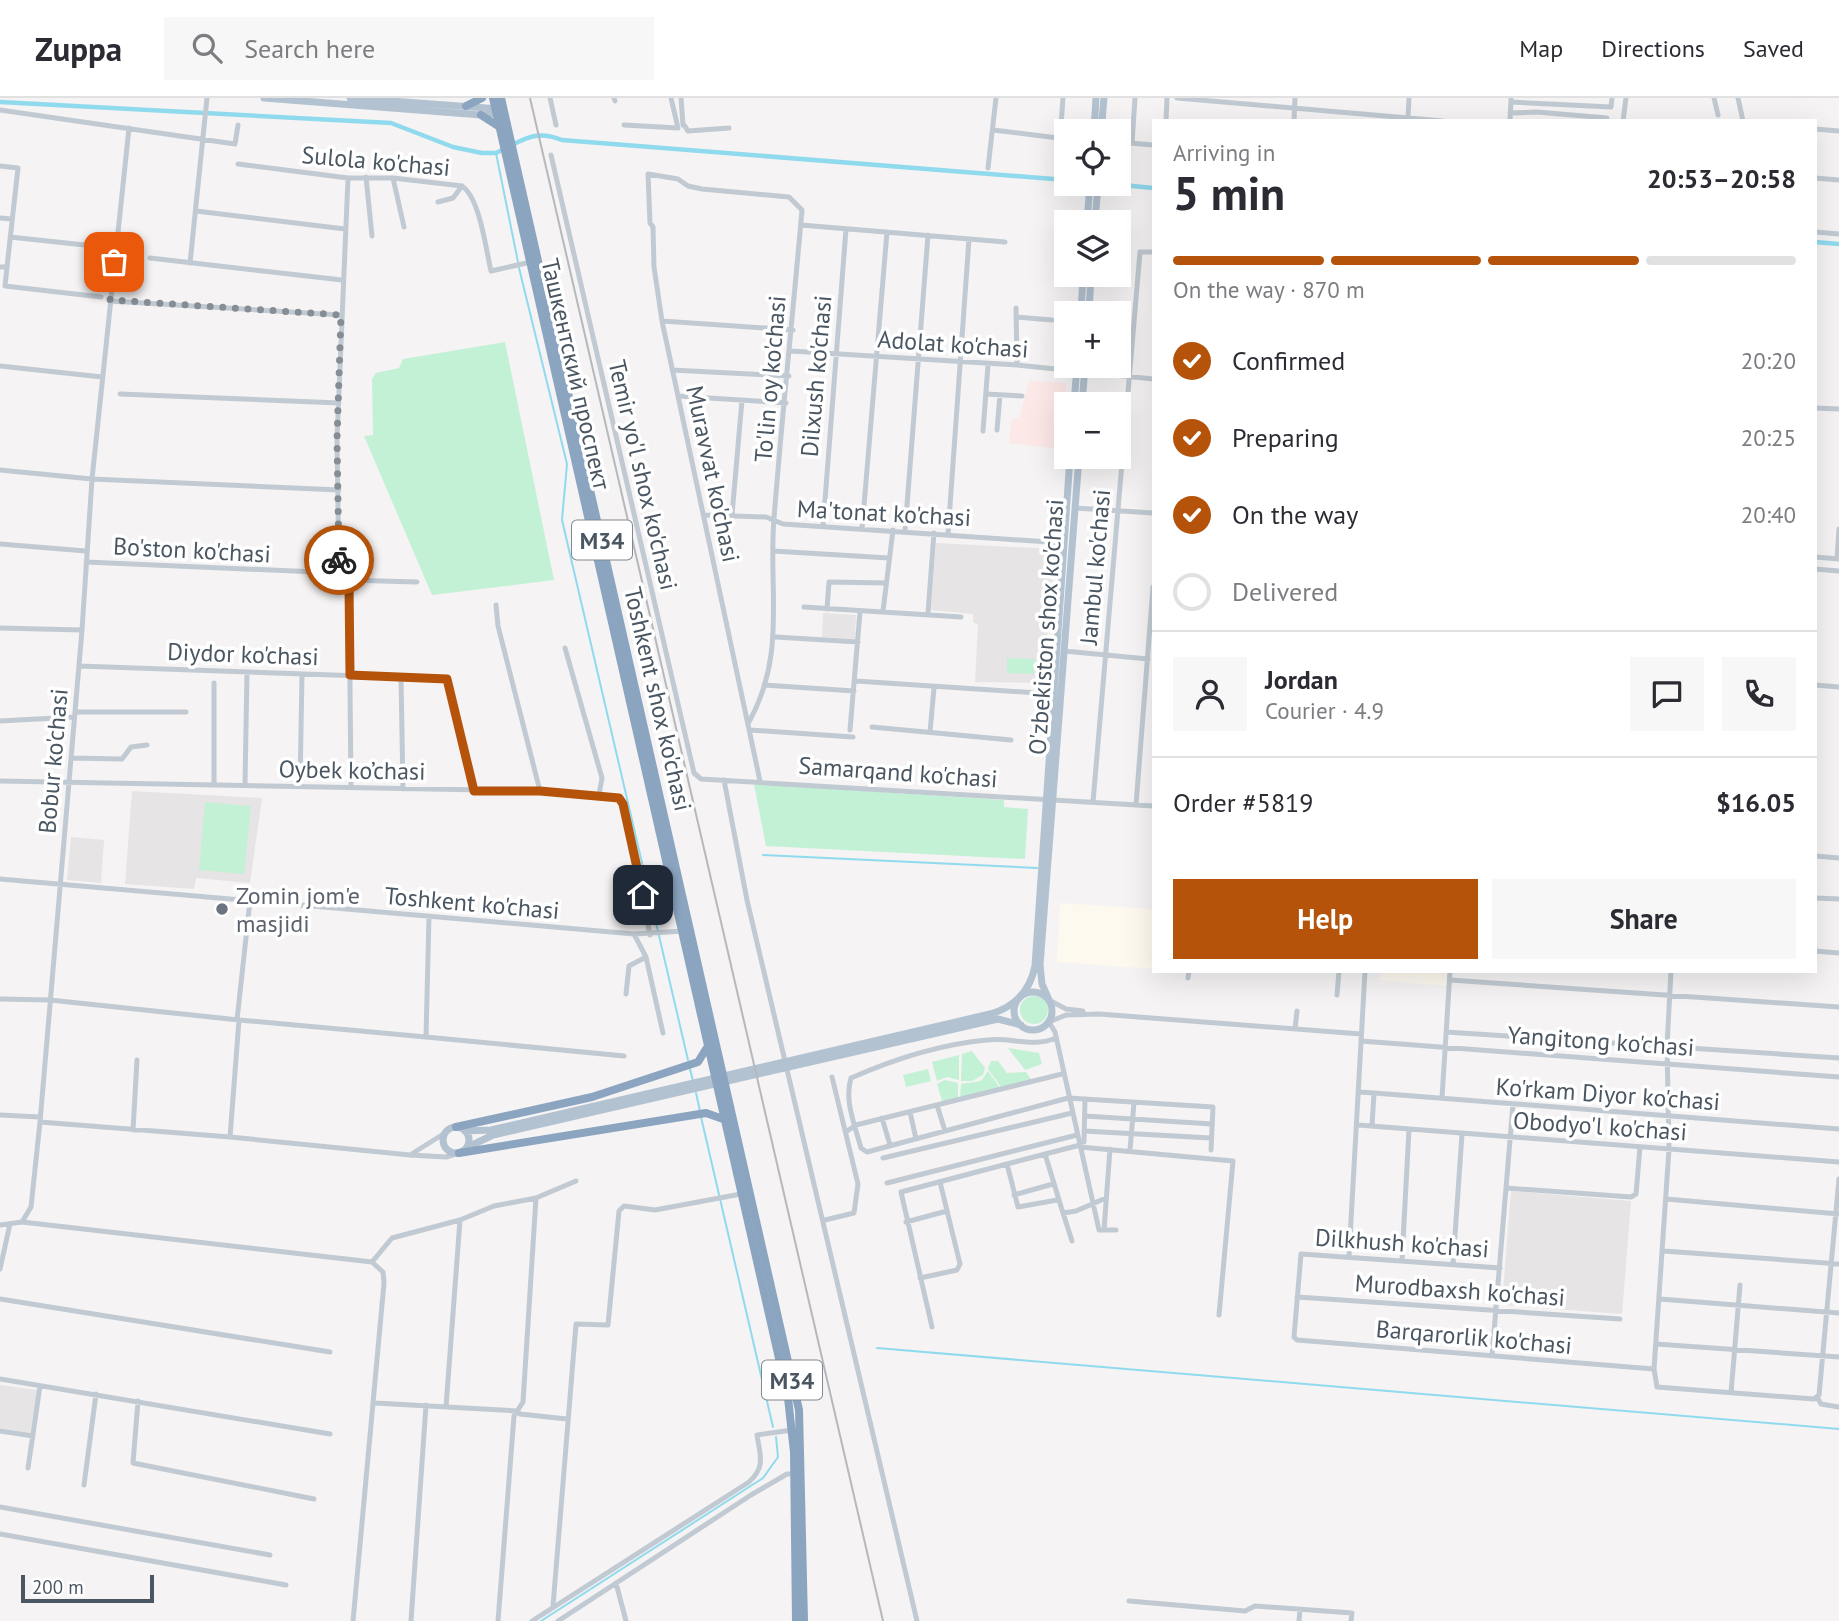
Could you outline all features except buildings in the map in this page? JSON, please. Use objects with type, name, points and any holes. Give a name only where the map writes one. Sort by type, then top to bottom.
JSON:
[{"type":"highway","points":[[466,106],[482,98]]},
{"type":"highway","name":"M34","points":[[501,98],[497,108],[500,130],[509,147]]},
{"type":"highway","name":"M34","points":[[497,108],[509,147]]},
{"type":"highway","points":[[481,115],[493,120],[500,130]]},
{"type":"highway","name":"Ташкентский проспект","points":[[509,147],[526,263],[680,932]]},
{"type":"highway","name":"Toshkent shox ko'chasi","points":[[509,147],[690,930],[733,1140]]},
{"type":"highway","name":"M34","points":[[680,932],[723,1119],[733,1140],[799,1410],[804,1621]]},
{"type":"highway","points":[[456,1127],[592,1097],[695,1064],[703,1057],[707,1046]]},
{"type":"highway","points":[[460,1153],[706,1113],[723,1119]]},
{"type":"highway","name":"M34","points":[[733,1140],[741,1194],[793,1430],[796,1621]]},
{"type":"main road","points":[[264,98],[481,115],[497,108]]},
{"type":"main road","points":[[350,98],[454,102],[466,106],[497,108]]},
{"type":"main road","points":[[1095,119],[1096,98]]},
{"type":"main road","points":[[1102,119],[1104,98]]},
{"type":"main road","name":"O'zbekiston shox ko'chasi","points":[[1049,799],[1053,694],[1069,469]]},
{"type":"main road","name":"O'zbekiston shox ko'chasi","points":[[1049,799],[1078,469]]},
{"type":"main road","points":[[1021,1025],[1015,1013],[1035,966],[1046,861],[1049,799]]},
{"type":"main road","points":[[832,1054],[998,1019],[1034,1030],[1049,1022],[1052,1013],[1040,971],[1044,878]]},
{"type":"main road","points":[[674,1091],[491,1130],[465,1131],[456,1127],[445,1133],[445,1148],[460,1153],[493,1135],[832,1054],[990,1014],[1034,992],[1049,1000]]},
{"type":"main road","points":[[465,1131],[470,1139],[468,1147]]},
{"type":"street","points":[[190,263],[207,98]]},
{"type":"street","points":[[550,98],[556,125]]},
{"type":"street","points":[[671,98],[681,126]]},
{"type":"street","points":[[681,98],[681,126]]},
{"type":"street","points":[[988,168],[996,98]]},
{"type":"street","points":[[1063,98],[1063,119]]},
{"type":"street","points":[[1135,98],[1132,143],[1152,145]]},
{"type":"street","points":[[1166,119],[1167,98]]},
{"type":"street","points":[[1178,98],[1408,119],[1409,98]]},
{"type":"street","points":[[1294,119],[1295,98]]},
{"type":"street","points":[[1510,119],[1511,100],[1561,101],[1611,107],[1612,98]]},
{"type":"street","points":[[1623,119],[1626,98]]},
{"type":"street","points":[[1714,98],[1718,115]]},
{"type":"street","points":[[1738,98],[1743,119]]},
{"type":"street","points":[[0,110],[235,144],[238,125]]},
{"type":"street","points":[[1510,113],[1537,112],[1607,118]]},
{"type":"street","points":[[624,125],[681,126],[688,131],[729,128]]},
{"type":"street","name":"Bobur ko'chasi","points":[[22,1222],[31,1208],[40,1120],[82,630],[92,479],[129,128]]},
{"type":"street","points":[[993,130],[1054,138]]},
{"type":"street","points":[[1817,130],[1839,131]]},
{"type":"street","name":"Temir yo'l shox ko'chasi","points":[[551,155],[694,773],[701,779],[724,780]]},
{"type":"street","name":"Sulola ko'chasi","points":[[238,164],[348,177],[393,178],[462,186],[470,192],[475,203],[491,271],[526,263]]},
{"type":"street","points":[[0,166],[19,168],[10,237],[3,267],[5,286],[101,297]]},
{"type":"street","name":"Muravvat ko'chasi","points":[[760,780],[662,321],[654,267],[648,174],[678,178],[688,186],[702,189],[789,197],[802,210]]},
{"type":"street","points":[[348,177],[341,315],[339,573],[347,580],[417,582]]},
{"type":"street","points":[[366,177],[372,236]]},
{"type":"street","points":[[393,178],[404,227]]},
{"type":"street","points":[[1817,178],[1839,180]]},
{"type":"street","points":[[438,202],[453,198],[462,186]]},
{"type":"street","name":"To'lin oy ko'chasi","points":[[749,722],[764,685],[776,637],[774,519],[802,210]]},
{"type":"street","points":[[196,211],[345,229]]},
{"type":"street","points":[[0,218],[12,219]]},
{"type":"street","points":[[801,225],[1005,242]]},
{"type":"street","name":"Dilxush ko'chasi","points":[[822,526],[846,229]]},
{"type":"street","points":[[862,529],[887,232]]},
{"type":"street","points":[[1817,232],[1839,234]]},
{"type":"street","points":[[905,531],[928,236]]},
{"type":"street","points":[[10,237],[94,246]]},
{"type":"street","points":[[948,534],[969,239]]},
{"type":"street","name":"Jambul ko'chasi","points":[[1131,353],[1140,252],[1152,253]]},
{"type":"street","points":[[150,258],[342,280]]},
{"type":"street","points":[[110,300],[341,315]]},
{"type":"street","points":[[1016,307],[1017,365]]},
{"type":"street","points":[[1016,317],[1052,320]]},
{"type":"street","points":[[662,321],[793,330]]},
{"type":"street","name":"Adolat ko'chasi","points":[[791,351],[1054,367]]},
{"type":"street","points":[[983,430],[988,365]]},
{"type":"street","points":[[0,366],[102,377]]},
{"type":"street","points":[[672,370],[789,376]]},
{"type":"street","name":"Adolat ko'chasi","points":[[1131,376],[1152,379]]},
{"type":"street","name":"Jambul ko'chasi","points":[[1093,802],[1129,378]]},
{"type":"street","points":[[120,394],[339,403]]},
{"type":"street","points":[[986,394],[1022,396]]},
{"type":"street","points":[[997,430],[1000,395]]},
{"type":"street","points":[[678,397],[786,403]]},
{"type":"street","points":[[732,515],[741,400]]},
{"type":"street","points":[[1817,408],[1839,409]]},
{"type":"street","points":[[0,470],[92,479],[339,490]]},
{"type":"street","points":[[1075,508],[1152,513]]},
{"type":"street","name":"Ma'tonat ko'chasi","points":[[704,515],[774,519],[783,524],[1064,543]]},
{"type":"street","points":[[1817,557],[1838,559],[1839,529]]},
{"type":"street","points":[[883,611],[893,530]]},
{"type":"street","points":[[928,613],[934,533]]},
{"type":"street","points":[[0,544],[86,551]]},
{"type":"street","points":[[773,551],[888,558]]},
{"type":"street","name":"Bo'ston ko'chasi","points":[[86,562],[339,573]]},
{"type":"street","points":[[1817,569],[1839,571]]},
{"type":"street","points":[[347,580],[351,788]]},
{"type":"street","points":[[827,610],[829,582],[886,583]]},
{"type":"street","points":[[496,606],[498,626],[540,791]]},
{"type":"street","points":[[804,607],[961,617]]},
{"type":"street","points":[[850,730],[860,612]]},
{"type":"street","points":[[1136,805],[1152,615]]},
{"type":"street","points":[[0,628],[82,630]]},
{"type":"street","points":[[776,637],[858,642]]},
{"type":"street","points":[[565,648],[603,778],[599,795]]},
{"type":"street","points":[[1064,652],[1148,659]]},
{"type":"street","name":"Diydor ko'chasi","points":[[79,666],[447,679],[474,791]]},
{"type":"street","points":[[245,785],[247,672]]},
{"type":"street","points":[[300,786],[302,674]]},
{"type":"street","points":[[401,678],[403,789]]},
{"type":"street","points":[[856,681],[1053,694]]},
{"type":"street","points":[[214,682],[214,785]]},
{"type":"street","points":[[764,685],[854,691]]},
{"type":"street","points":[[1817,685],[1839,687]]},
{"type":"street","points":[[930,732],[934,688]]},
{"type":"street","points":[[1144,705],[1152,705]]},
{"type":"street","points":[[0,721],[74,714],[186,712]]},
{"type":"street","points":[[872,727],[1011,740]]},
{"type":"street","points":[[750,730],[853,737]]},
{"type":"street","points":[[71,758],[122,759],[131,747],[147,745]]},
{"type":"street","points":[[724,780],[747,900],[804,1129],[917,1621]]},
{"type":"street","name":"Samarqand ko'chasi","points":[[724,780],[760,780],[1152,806]]},
{"type":"street","name":"Oybek ko’chasi","points":[[0,781],[540,791],[614,796],[623,804],[652,935]]},
{"type":"street","points":[[1817,856],[1839,859]]},
{"type":"street","name":"Toshkent ko'chasi","points":[[0,879],[634,934],[652,935],[690,930]]},
{"type":"street","points":[[1817,898],[1839,900]]},
{"type":"street","points":[[230,1138],[250,901]]},
{"type":"street","points":[[426,1037],[429,916]]},
{"type":"street","points":[[634,934],[646,957],[663,1033]]},
{"type":"street","points":[[1817,951],[1839,953]]},
{"type":"street","points":[[626,993],[627,969],[646,957]]},
{"type":"street","points":[[1337,995],[1339,973]]},
{"type":"street","points":[[1349,1256],[1365,973]]},
{"type":"street","points":[[1443,1098],[1450,973]]},
{"type":"street","points":[[1671,973],[1667,1045],[1669,1149],[1654,1369],[1657,1387],[1817,1397]]},
{"type":"street","points":[[1450,979],[1839,1007]]},
{"type":"street","points":[[0,999],[50,1000],[624,1056]]},
{"type":"street","points":[[1049,1000],[1066,1009],[1100,1014]]},
{"type":"street","points":[[1295,1029],[1297,1011]]},
{"type":"street","points":[[1100,1014],[1066,1014],[1049,1022],[1056,1038],[1062,1074],[1100,1230],[1116,1230]]},
{"type":"street","name":"Yangitong ko'chasi","points":[[1100,1014],[1295,1029],[1445,1046],[1839,1077]]},
{"type":"street","name":"Yangitong ko'chasi","points":[[1446,1032],[1839,1058]]},
{"type":"street","points":[[1056,1038],[1032,1044],[990,1039],[969,1042],[873,1068],[851,1078],[848,1089],[863,1151],[1068,1098],[1213,1107],[1211,1150]]},
{"type":"street","points":[[133,1130],[137,1060]]},
{"type":"street","points":[[848,1131],[856,1125],[882,1118],[1062,1074]]},
{"type":"street","points":[[825,1220],[854,1213],[858,1184],[848,1131],[832,1077]]},
{"type":"street","name":"Ko'rkam Diyor ko'chasi","points":[[1359,1091],[1839,1129]]},
{"type":"street","points":[[1371,1126],[1374,1093]]},
{"type":"street","points":[[1081,1144],[1085,1099]]},
{"type":"street","points":[[1130,1150],[1134,1102]]},
{"type":"street","points":[[1492,1356],[1513,1104]]},
{"type":"street","points":[[937,1105],[945,1131]]},
{"type":"street","points":[[1023,1110],[1026,1124]]},
{"type":"street","points":[[910,1112],[916,1139]]},
{"type":"street","points":[[883,1158],[1072,1113]]},
{"type":"street","points":[[0,1115],[410,1155],[446,1157],[460,1153]]},
{"type":"street","points":[[1085,1116],[1212,1124]]},
{"type":"street","points":[[882,1118],[890,1146]]},
{"type":"street","name":"Obodyo'l ko'chasi","points":[[1358,1125],[1839,1162]]},
{"type":"street","points":[[1402,1261],[1409,1129]]},
{"type":"street","points":[[1084,1131],[1211,1138]]},
{"type":"street","points":[[410,1155],[445,1133]]},
{"type":"street","points":[[1453,1264],[1462,1133]]},
{"type":"street","points":[[887,1182],[1077,1135]]},
{"type":"street","points":[[932,1327],[901,1192],[1081,1144],[1233,1161],[1219,1315]]},
{"type":"street","points":[[1506,1188],[1631,1197],[1636,1194],[1640,1147]]},
{"type":"street","points":[[1104,1230],[1110,1149]]},
{"type":"street","points":[[1045,1154],[1057,1200],[1072,1241]]},
{"type":"street","points":[[1007,1164],[1020,1208],[1057,1200]]},
{"type":"street","points":[[1839,1179],[1838,1214],[1817,1397],[1821,1404],[1839,1407]]},
{"type":"street","points":[[372,1262],[392,1238],[460,1220],[494,1206],[536,1198],[576,1181]]},
{"type":"street","points":[[920,1278],[957,1270],[960,1264],[940,1182]]},
{"type":"street","points":[[1014,1195],[1053,1184]]},
{"type":"street","points":[[553,1606],[576,1324],[608,1325],[620,1209],[626,1206],[655,1210],[741,1194]]},
{"type":"street","points":[[498,1621],[513,1427],[517,1411],[523,1402],[536,1198]]},
{"type":"street","points":[[1063,1213],[1106,1198]]},
{"type":"street","points":[[1666,1199],[1838,1214]]},
{"type":"street","points":[[906,1222],[947,1211]]},
{"type":"street","points":[[446,1407],[460,1220]]},
{"type":"street","points":[[0,1225],[22,1222],[372,1262],[383,1272],[375,1403],[353,1621]]},
{"type":"street","points":[[0,1269],[10,1224]]},
{"type":"street","points":[[1664,1251],[1839,1264]]},
{"type":"street","name":"Dilkhush ko'chasi","points":[[1297,1297],[1301,1254],[1500,1268]]},
{"type":"street","points":[[1731,1393],[1740,1285]]},
{"type":"street","name":"Murodbaxsh ko'chasi","points":[[1297,1297],[1620,1319]]},
{"type":"street","name":"Barqarorlik ko'chasi","points":[[1297,1297],[1294,1336],[1297,1340],[1654,1369]]},
{"type":"street","points":[[0,1299],[330,1352]]},
{"type":"street","points":[[1660,1299],[1839,1312]]},
{"type":"street","points":[[1656,1345],[1839,1357]]},
{"type":"street","points":[[0,1379],[330,1434]]},
{"type":"street","points":[[28,1468],[40,1386]]},
{"type":"street","points":[[84,1485],[96,1394]]},
{"type":"street","points":[[138,1401],[133,1463],[314,1499]]},
{"type":"street","points":[[375,1403],[517,1411],[520,1414],[567,1419]]},
{"type":"street","points":[[411,1621],[426,1405]]},
{"type":"street","points":[[532,1621],[759,1474],[762,1465],[757,1435],[793,1430]]},
{"type":"street","points":[[0,1431],[33,1436]]},
{"type":"street","points":[[558,1621],[751,1495],[787,1474],[794,1474]]},
{"type":"street","points":[[0,1507],[270,1555]]},
{"type":"street","points":[[0,1534],[286,1585]]},
{"type":"street","points":[[615,1583],[626,1621]]},
{"type":"street","points":[[1129,1601],[1250,1611]]},
{"type":"street","points":[[1249,1621],[1250,1611],[1255,1606],[1352,1613],[1351,1621]]},
{"type":"street","points":[[1299,1621],[1300,1610]]},
{"type":"shaded area","points":[[1029,381],[1066,383],[1065,392],[1054,392],[1054,448],[1009,443],[1012,419],[1019,419]]},
{"type":"shaded area","points":[[936,543],[1054,549],[1044,683],[975,682],[978,625],[973,622],[973,614],[931,610]]},
{"type":"shaded area","points":[[823,613],[856,615],[855,639],[822,637]]},
{"type":"shaded area","points":[[132,791],[262,798],[250,883],[196,878],[194,889],[125,884]]},
{"type":"shaded area","points":[[71,837],[104,840],[101,883],[67,880]]},
{"type":"shaded area","points":[[1060,903],[1152,909],[1152,969],[1057,962]]},
{"type":"shaded area","points":[[1381,973],[1449,973],[1448,986],[1380,980]]},
{"type":"shaded area","points":[[1511,1191],[1631,1201],[1622,1314],[1502,1305]]},
{"type":"shaded area","points":[[0,1385],[38,1390],[30,1433],[0,1428]]},
{"type":"green space","points":[[505,342],[554,580],[432,595],[364,436],[373,435],[372,379],[376,373],[399,368],[403,359]]},
{"type":"green space","points":[[1007,658],[1035,659],[1034,674],[1007,673]]},
{"type":"green space","points":[[754,784],[1004,800],[1004,807],[1028,809],[1025,859],[766,846]]},
{"type":"green space","points":[[205,802],[251,806],[244,874],[199,870]]},
{"type":"green space","points":[[1034,996],[1044,1000],[1048,1010],[1044,1020],[1034,1024],[1024,1020],[1020,1010],[1024,1000]]},
{"type":"green space","points":[[1008,1048],[1039,1053],[1042,1064],[1025,1070]]},
{"type":"green space","points":[[972,1051],[985,1068],[983,1075],[972,1081],[961,1081],[962,1054]]},
{"type":"green space","points":[[959,1055],[959,1080],[947,1077],[937,1081],[932,1062]]},
{"type":"green space","points":[[991,1061],[998,1061],[1007,1073],[1026,1072],[1032,1081],[1002,1088],[988,1069]]},
{"type":"green space","points":[[928,1069],[931,1081],[906,1087],[903,1075]]},
{"type":"green space","points":[[988,1071],[1001,1089],[960,1100],[961,1084],[981,1081]]},
{"type":"green space","points":[[945,1080],[958,1083],[958,1100],[943,1104],[937,1084]]},
{"type":"waterway","points":[[0,102],[391,123],[453,147],[482,153],[496,153],[504,149]]},
{"type":"waterway","points":[[512,145],[542,135],[562,140],[1054,179]]},
{"type":"waterway","points":[[496,153],[518,262]]},
{"type":"waterway","points":[[1131,186],[1152,188]]},
{"type":"waterway","points":[[1817,242],[1839,244]]},
{"type":"waterway","points":[[519,268],[567,464],[562,520],[688,1060]]},
{"type":"waterway","points":[[763,855],[1037,868]]},
{"type":"waterway","points":[[690,1069],[693,1081]]},
{"type":"waterway","points":[[696,1093],[700,1111]]},
{"type":"waterway","points":[[701,1117],[773,1427]]},
{"type":"waterway","points":[[877,1348],[1839,1429]]},
{"type":"waterway","points":[[541,1621],[763,1478],[778,1457],[776,1437]]},
{"type":"railway","points":[[530,98],[883,1621]]},
{"type":"way so far","points":[[114,262],[110,300],[341,315],[337,439],[339,560]]},
{"type":"place","name":"Zomin jom'e masjidi","points":[[222,909]]},
{"type":"route","points":[[339,560],[339,573],[345,575],[349,584],[350,675],[447,679],[474,791],[540,791],[619,798],[623,804],[643,895]]}]
